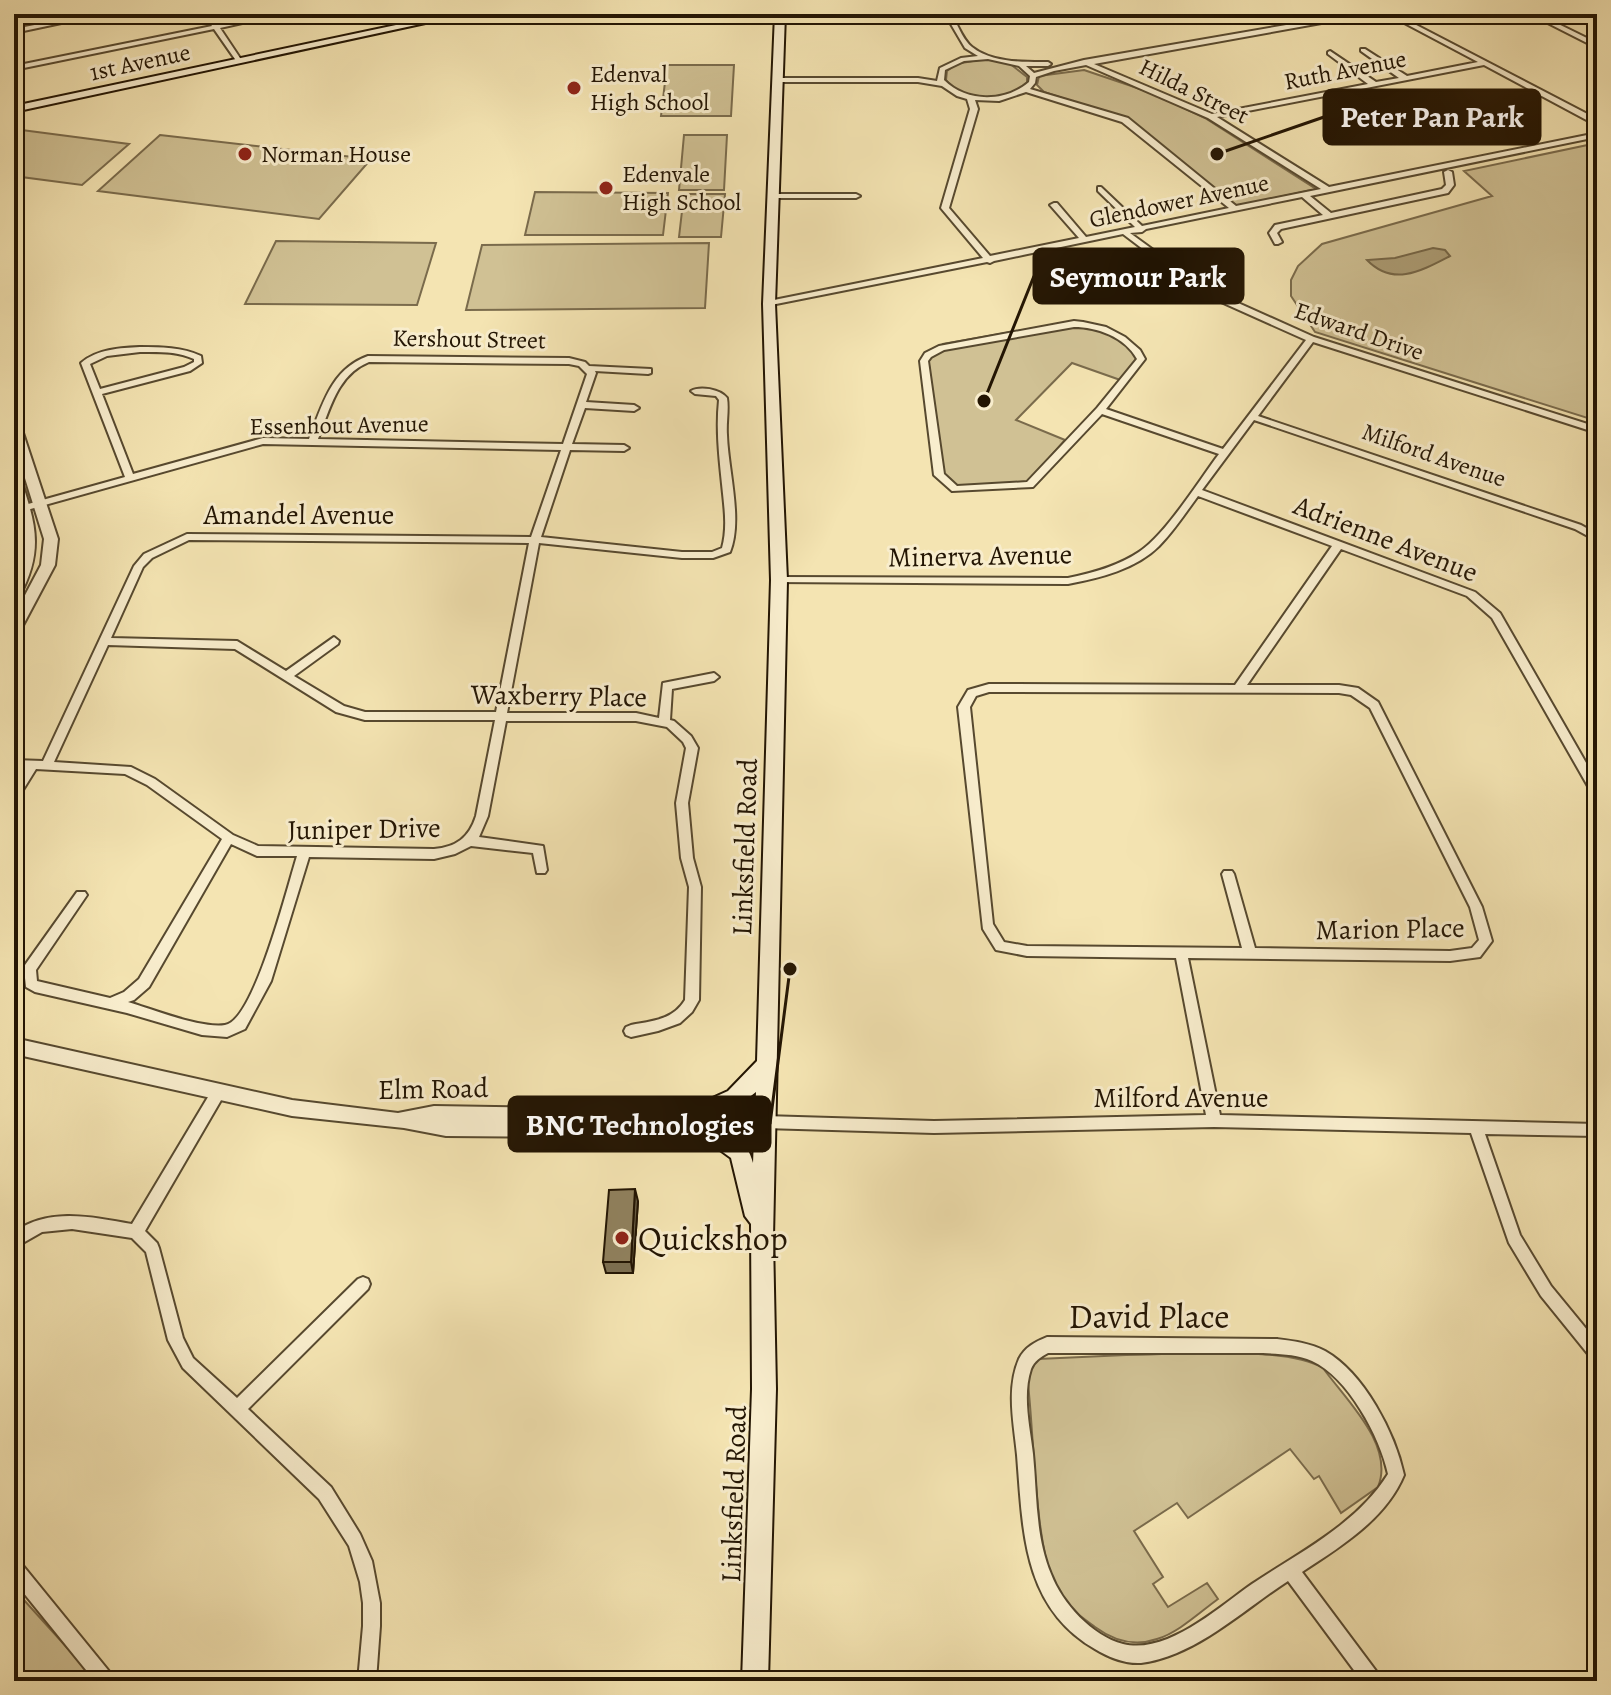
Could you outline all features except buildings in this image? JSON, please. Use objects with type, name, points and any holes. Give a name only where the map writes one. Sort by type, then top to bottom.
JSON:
[{"type":"main road","name":"1st Avenue","points":[[14,109],[462,14]]},
{"type":"main road","name":"Linksfield Road","points":[[755,1681],[764,1389],[764,1122],[779,580],[769,304],[776,196],[780,14]]},
{"type":"main road","points":[[691,1123],[743,1094],[766,1064]]},
{"type":"main road","points":[[691,1123],[713,1133],[740,1152],[762,1238]]},
{"type":"street","points":[[14,31],[101,14]]},
{"type":"street","points":[[207,14],[239,61]]},
{"type":"street","points":[[14,68],[280,14]]},
{"type":"street","points":[[974,14],[949,16],[967,47],[986,57],[1019,64],[1082,61]]},
{"type":"street","points":[[1367,14],[1376,17]]},
{"type":"street","points":[[1533,14],[1597,46]]},
{"type":"street","points":[[1027,90],[1033,76],[1042,71],[1082,61],[1324,17],[1400,15],[1597,122]]},
{"type":"street","points":[[963,59],[967,47]]},
{"type":"street","points":[[1363,50],[1406,79]]},
{"type":"street","points":[[1330,53],[1375,85]]},
{"type":"street","points":[[777,78],[921,75],[941,71],[963,59],[986,57]]},
{"type":"street","name":"Hilda Street","points":[[1082,61],[1211,116],[1329,191]]},
{"type":"street","name":"Ruth Avenue","points":[[1211,116],[1486,63]]},
{"type":"street","points":[[1019,64],[1033,76]]},
{"type":"street","points":[[941,71],[943,84]]},
{"type":"street","points":[[861,77],[922,80],[943,84],[970,97],[991,99]]},
{"type":"street","points":[[974,109],[991,99],[1027,90],[1125,120],[1236,210]]},
{"type":"street","points":[[970,97],[974,109],[945,208],[990,261]]},
{"type":"street","name":"Glendower Avenue","points":[[769,304],[1597,135]]},
{"type":"street","points":[[1278,242],[1273,233],[1275,228],[1445,191],[1450,185],[1448,172]]},
{"type":"street","points":[[1101,189],[1142,230]]},
{"type":"street","points":[[776,196],[856,196]]},
{"type":"street","points":[[1305,196],[1329,216]]},
{"type":"street","points":[[1054,205],[1085,241]]},
{"type":"street","name":"Edward Drive","points":[[1126,233],[1204,291],[1311,339],[1597,430]]},
{"type":"street","points":[[1074,324],[1094,325],[1136,349],[1141,359],[1100,410],[1030,485],[955,489],[938,473],[924,361],[930,353],[942,348],[1074,324]]},
{"type":"street","name":"Minerva Avenue","points":[[779,580],[1068,581],[1086,578],[1150,550],[1224,453],[1256,418],[1311,339]]},
{"type":"street","points":[[97,393],[187,369],[198,363],[198,358],[182,351],[96,353],[88,358],[85,367],[130,478]]},
{"type":"street","name":"Kershout Street","points":[[313,441],[340,376],[349,366],[368,359],[569,361],[590,368],[648,371]]},
{"type":"street","points":[[568,445],[592,379],[590,368]]},
{"type":"street","name":"Amandel Avenue","points":[[47,765],[142,562],[187,537],[535,540],[704,555],[721,553],[729,547],[728,491],[719,432],[724,400],[719,394],[695,391]]},
{"type":"street","points":[[584,405],[634,408]]},
{"type":"street","points":[[1100,410],[1224,453]]},
{"type":"street","name":"Milford Avenue","points":[[1256,418],[1578,527],[1597,538]]},
{"type":"street","points":[[14,424],[42,503],[51,553],[14,629]]},
{"type":"street","name":"Essenhout Avenue","points":[[24,508],[246,444],[313,441],[624,448]]},
{"type":"street","name":"Juniper Drive","points":[[14,764],[113,768],[139,775],[229,838],[257,851],[434,854],[453,851],[470,841],[479,828],[535,540],[568,445]]},
{"type":"street","points":[[14,477],[32,542],[32,555],[14,594]]},
{"type":"street","name":"Adrienne Avenue","points":[[1197,492],[1484,602],[1496,616],[1597,792]]},
{"type":"street","points":[[1238,689],[1339,544]]},
{"type":"street","name":"Waxberry Place","points":[[104,641],[237,645],[289,674],[340,709],[355,714],[628,717],[664,722],[687,739],[692,748],[682,803],[687,858],[695,887],[692,1000],[687,1014],[677,1020],[631,1031]]},
{"type":"street","points":[[289,674],[334,641]]},
{"type":"street","points":[[664,722],[667,686],[714,677]]},
{"type":"street","name":"Marion Place","points":[[989,688],[1339,689],[1354,691],[1374,705],[1476,907],[1486,941],[1470,955],[1181,953],[1027,951],[1000,946],[991,937],[987,925],[964,707],[972,693],[989,688]]},
{"type":"street","points":[[14,795],[33,765]]},
{"type":"street","points":[[110,1003],[129,996],[144,983],[229,838]]},
{"type":"street","points":[[470,841],[539,849],[541,870]]},
{"type":"street","points":[[81,895],[37,956],[30,969],[31,983],[35,987],[216,1031],[240,1025],[265,981],[304,854]]},
{"type":"street","points":[[1228,874],[1250,953]]},
{"type":"street","points":[[1181,953],[1214,1121]]},
{"type":"street","points":[[144,983],[142,999],[146,1013]]},
{"type":"street","name":"Elm Road","points":[[14,1046],[292,1108],[446,1128],[764,1122]]},
{"type":"street","points":[[136,1232],[219,1091]]},
{"type":"street","name":"Milford Avenue","points":[[764,1122],[934,1127],[1214,1121],[1597,1130]]},
{"type":"street","points":[[1476,1128],[1514,1238],[1546,1291],[1597,1354]]},
{"type":"street","points":[[14,1241],[39,1226],[66,1221],[136,1232],[152,1248],[176,1340],[188,1363],[325,1493],[339,1512],[371,1579],[374,1626],[367,1681]]},
{"type":"street","points":[[238,1408],[363,1284]]},
{"type":"street","name":"David Place","points":[[1047,1345],[1272,1347],[1320,1356],[1337,1369],[1384,1436],[1396,1475],[1375,1506],[1290,1569],[1177,1643],[1156,1651],[1137,1654],[1120,1652],[1075,1625],[1045,1587],[1033,1544],[1020,1400],[1026,1361],[1034,1351],[1047,1345]]},
{"type":"street","points":[[14,1568],[106,1681]]},
{"type":"street","points":[[1290,1569],[1373,1681]]},
{"type":"shaded area","points":[[984,59],[1009,63],[1027,77],[1027,83],[1009,94],[986,97],[963,92],[946,80],[947,71],[956,64]]},
{"type":"shaded area","points":[[667,65],[734,65],[731,116],[661,116]]},
{"type":"shaded area","points":[[1084,70],[1152,93],[1205,118],[1316,189],[1237,206],[1129,120],[1044,92],[1037,85],[1039,76]]},
{"type":"shaded area","points":[[14,129],[129,144],[82,185],[14,176]]},
{"type":"shaded area","points":[[160,135],[371,159],[319,219],[98,191]]},
{"type":"shaded area","points":[[684,135],[727,135],[724,190],[679,190]]},
{"type":"shaded area","points":[[1597,143],[1597,421],[1315,332],[1291,296],[1291,280],[1298,266],[1322,244],[1492,196],[1464,171]]},
{"type":"shaded area","points":[[535,192],[668,193],[663,235],[525,235]]},
{"type":"shaded area","points":[[684,194],[725,194],[721,237],[679,237]]},
{"type":"shaded area","points":[[276,241],[436,243],[417,305],[245,304]]},
{"type":"shaded area","points":[[709,243],[705,308],[466,310],[482,245]]},
{"type":"shaded area","points":[[1433,248],[1445,250],[1450,256],[1407,274],[1387,273],[1367,260],[1395,258]]},
{"type":"shaded area","points":[[1074,321],[1103,327],[1140,349],[1144,361],[1126,382],[1072,363],[1016,420],[1065,440],[1027,483],[956,487],[943,477],[928,357],[943,344]]},
{"type":"shaded area","points":[[1256,1354],[1283,1356],[1323,1368],[1366,1424],[1380,1455],[1381,1471],[1378,1487],[1341,1513],[1319,1476],[1314,1479],[1290,1449],[1188,1518],[1177,1503],[1134,1531],[1163,1577],[1153,1584],[1168,1607],[1207,1583],[1218,1599],[1173,1632],[1140,1642],[1124,1641],[1102,1632],[1073,1610],[1056,1589],[1049,1571],[1039,1520],[1027,1370],[1038,1359]]},
{"type":"shaded area","points":[[14,1589],[90,1673],[94,1681],[14,1681]]},
{"type":"place","name":"Edenval High School","points":[[574,88]]},
{"type":"place","name":"Norman House","points":[[245,154]]},
{"type":"place","name":"Peter Pan Park","points":[[1217,154]]},
{"type":"place","name":"Edenvale High School","points":[[606,188]]},
{"type":"place","name":"Seymour Park","points":[[984,401]]},
{"type":"place","name":"BNC Technologies","points":[[790,969]]},
{"type":"place","name":"Quickshop","points":[[622,1238]]}]
